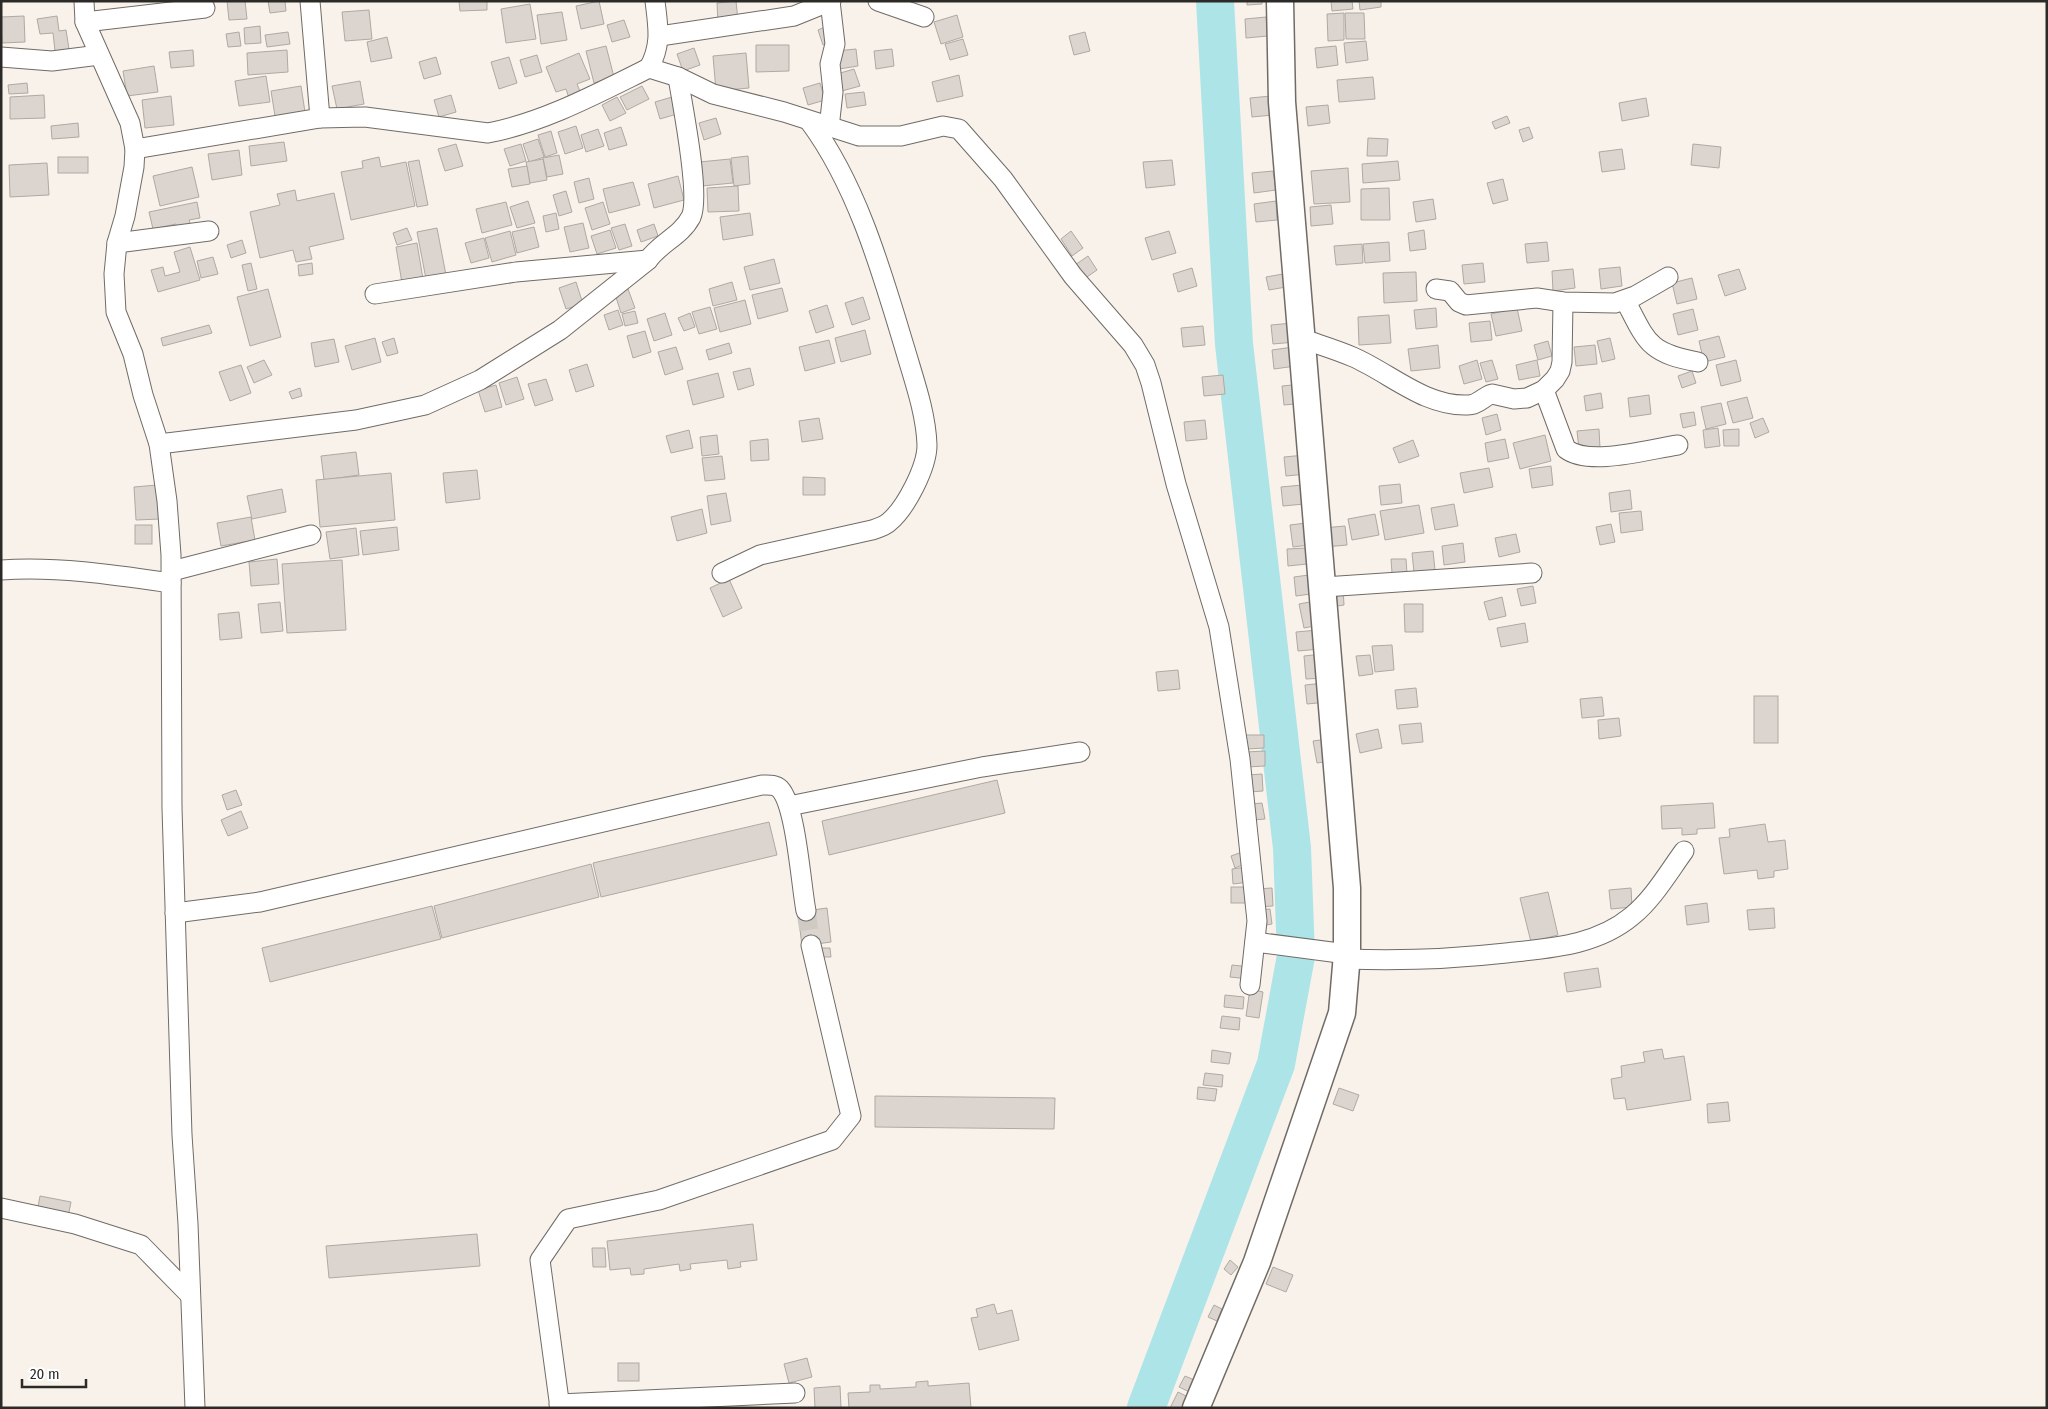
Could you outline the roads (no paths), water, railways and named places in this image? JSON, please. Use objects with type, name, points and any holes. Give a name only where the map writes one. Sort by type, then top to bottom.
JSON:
[{"type":"street","points":[[84,1],[86,22],[130,123],[135,149],[130,189],[117,243],[114,274],[116,312],[133,354],[143,395],[159,444],[167,501],[172,577],[170,740],[185,1195],[188,1224],[195,1408]]},
{"type":"street","points":[[310,1],[320,118]]},
{"type":"street","points":[[135,149],[320,118],[365,117],[488,132],[508,129],[558,110],[649,68],[656,54],[660,36],[655,1]]},
{"type":"street","points":[[660,36],[794,16],[831,1],[835,44],[830,64],[833,92],[829,128]]},
{"type":"street","points":[[878,1],[924,17]]},
{"type":"street","points":[[1196,1408],[1257,1262],[1327,1064],[1342,1013],[1347,956],[1347,888],[1324,587],[1282,102],[1280,1]]},
{"type":"street","points":[[86,22],[205,8]]},
{"type":"street","points":[[1,58],[52,61],[99,55]]},
{"type":"street","points":[[649,68],[678,77],[713,94],[784,112],[810,122],[859,136],[901,136],[942,126],[959,129],[1003,179],[1073,276],[1132,345],[1144,365],[1151,383],[1176,484],[1219,626],[1240,759],[1257,921],[1250,985]]},
{"type":"street","points":[[159,444],[356,420],[425,405],[480,380],[560,330],[648,260],[655,250],[677,234],[692,215],[692,167],[678,77]]},
{"type":"street","points":[[722,573],[760,555],[872,530],[888,523],[901,510],[924,466],[927,446],[918,393],[879,266],[830,149],[810,122]]},
{"type":"street","points":[[117,243],[209,231]]},
{"type":"street","points":[[375,294],[516,272],[648,260]]},
{"type":"street","points":[[1436,289],[1450,291],[1460,302],[1466,305],[1538,298],[1563,302],[1609,303],[1625,300],[1668,277]]},
{"type":"street","points":[[1625,300],[1651,346],[1676,358],[1698,362]]},
{"type":"street","points":[[1303,339],[1353,357],[1388,374],[1416,392],[1455,404],[1476,404],[1492,394],[1518,400],[1544,390],[1560,371],[1563,302]]},
{"type":"street","points":[[1544,390],[1566,449],[1573,454],[1591,458],[1678,445]]},
{"type":"street","points":[[1,570],[172,577],[311,535]]},
{"type":"street","points":[[1324,587],[1532,573]]},
{"type":"street","points":[[789,806],[982,767],[1080,752]]},
{"type":"street","points":[[176,913],[260,902],[548,833],[762,785],[774,785],[780,789],[789,806],[806,911]]},
{"type":"street","points":[[1255,942],[1308,948],[1347,956],[1446,960],[1566,946],[1602,935],[1631,916],[1654,892],[1684,851]]},
{"type":"street","points":[[795,1393],[560,1406],[540,1260],[568,1219],[659,1200],[832,1140],[851,1116],[811,945]]},
{"type":"street","points":[[1,1208],[75,1224],[141,1245],[190,1294]]},
{"type":"waterway","points":[[1146,1408],[1276,1064],[1296,956],[1292,848],[1234,344],[1215,1]]},
{"type":"tunnel","points":[[806,911],[811,945]]}]
